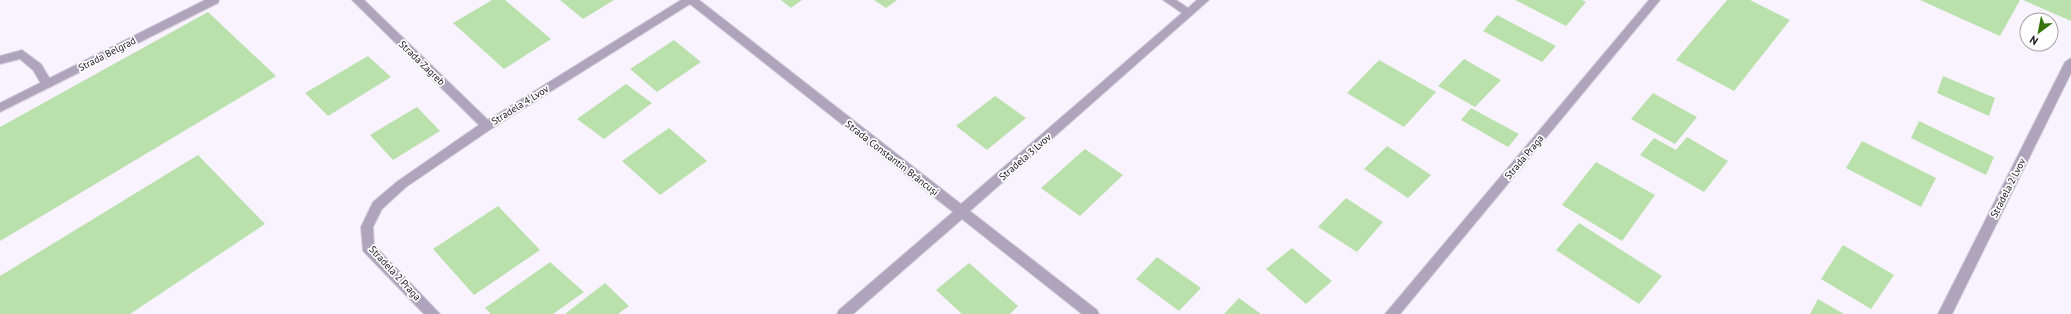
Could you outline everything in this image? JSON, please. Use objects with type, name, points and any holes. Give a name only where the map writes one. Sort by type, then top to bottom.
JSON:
[{"type":"street","name":"Strada Belgrad","points":[[0,108],[214,0]]},
{"type":"street","name":"Strada Zagreb","points":[[357,0],[487,126]]},
{"type":"street","name":"Stradela 4 Lvov","points":[[367,226],[377,206],[402,184],[487,126],[689,0]]},
{"type":"street","name":"Strada Constantin Brâncuși","points":[[692,0],[1092,314]]},
{"type":"street","points":[[1168,0],[1189,13]]},
{"type":"street","name":"Stradela 3 Lvov","points":[[844,314],[962,213],[1204,0]]},
{"type":"street","name":"Strada Praga","points":[[1392,314],[1655,0]]},
{"type":"street","points":[[0,60],[22,54],[37,67],[47,84]]},
{"type":"street","name":"Stradela 2 Lvov","points":[[1944,314],[2071,62]]},
{"type":"street","name":"Stradela 2 Praga","points":[[367,226],[368,247],[434,314]]},
{"type":"building","points":[[492,0],[505,0],[551,39],[504,69],[453,23]]},
{"type":"building","points":[[560,0],[614,0],[583,19]]},
{"type":"building","points":[[781,0],[802,0],[791,8]]},
{"type":"building","points":[[874,0],[897,0],[886,8]]},
{"type":"building","points":[[1515,0],[1582,0],[1586,2],[1566,26]]},
{"type":"building","points":[[1727,0],[1750,0],[1790,20],[1734,91],[1676,60]]},
{"type":"building","points":[[1920,0],[2020,0],[2000,36]]},
{"type":"building","points":[[2023,0],[2071,0],[2071,21],[2059,16],[2059,12],[2050,12]]},
{"type":"building","points":[[208,12],[276,76],[0,241],[0,127]]},
{"type":"building","points":[[1497,15],[1556,46],[1542,62],[1483,31]]},
{"type":"building","points":[[674,40],[701,62],[657,92],[630,69]]},
{"type":"building","points":[[368,56],[391,77],[328,116],[305,93]]},
{"type":"building","points":[[1464,59],[1501,80],[1475,107],[1438,86]]},
{"type":"building","points":[[1379,60],[1436,92],[1404,127],[1347,93]]},
{"type":"building","points":[[1943,76],[1995,98],[1989,116],[1937,93]]},
{"type":"building","points":[[626,84],[652,103],[604,139],[577,119]]},
{"type":"building","points":[[1653,93],[1697,117],[1675,144],[1631,119]]},
{"type":"building","points":[[995,96],[1026,118],[987,150],[956,126]]},
{"type":"building","points":[[417,107],[440,131],[393,160],[370,135]]},
{"type":"building","points":[[1471,108],[1519,134],[1508,147],[1461,120]]},
{"type":"building","points":[[1919,121],[1994,157],[1986,175],[1911,138]]},
{"type":"building","points":[[669,128],[707,161],[660,195],[622,161]]},
{"type":"building","points":[[1687,137],[1728,161],[1704,192],[1640,155],[1654,138],[1676,150]]},
{"type":"building","points":[[1862,141],[1936,178],[1921,207],[1846,168]]},
{"type":"building","points":[[1387,146],[1431,175],[1408,198],[1364,169]]},
{"type":"building","points":[[1085,149],[1123,175],[1080,216],[1041,188]]},
{"type":"building","points":[[198,155],[265,224],[130,314],[0,314],[0,276]]},
{"type":"building","points":[[1596,162],[1655,195],[1622,241],[1562,205]]},
{"type":"building","points":[[1346,198],[1383,222],[1357,252],[1318,227]]},
{"type":"building","points":[[498,206],[540,250],[474,295],[433,249]]},
{"type":"building","points":[[1579,223],[1662,276],[1639,304],[1556,250]]},
{"type":"building","points":[[1843,245],[1894,275],[1871,309],[1821,279]]},
{"type":"building","points":[[1292,248],[1332,281],[1306,304],[1266,269]]},
{"type":"building","points":[[1157,257],[1201,288],[1179,311],[1136,279]]},
{"type":"building","points":[[550,262],[584,292],[553,314],[491,314],[485,308]]},
{"type":"building","points":[[969,263],[1018,306],[1010,314],[962,314],[936,290]]},
{"type":"building","points":[[605,283],[629,306],[618,314],[565,314]]},
{"type":"building","points":[[1239,298],[1261,314],[1224,314]]},
{"type":"building","points":[[1818,299],[1844,314],[1810,314]]}]
